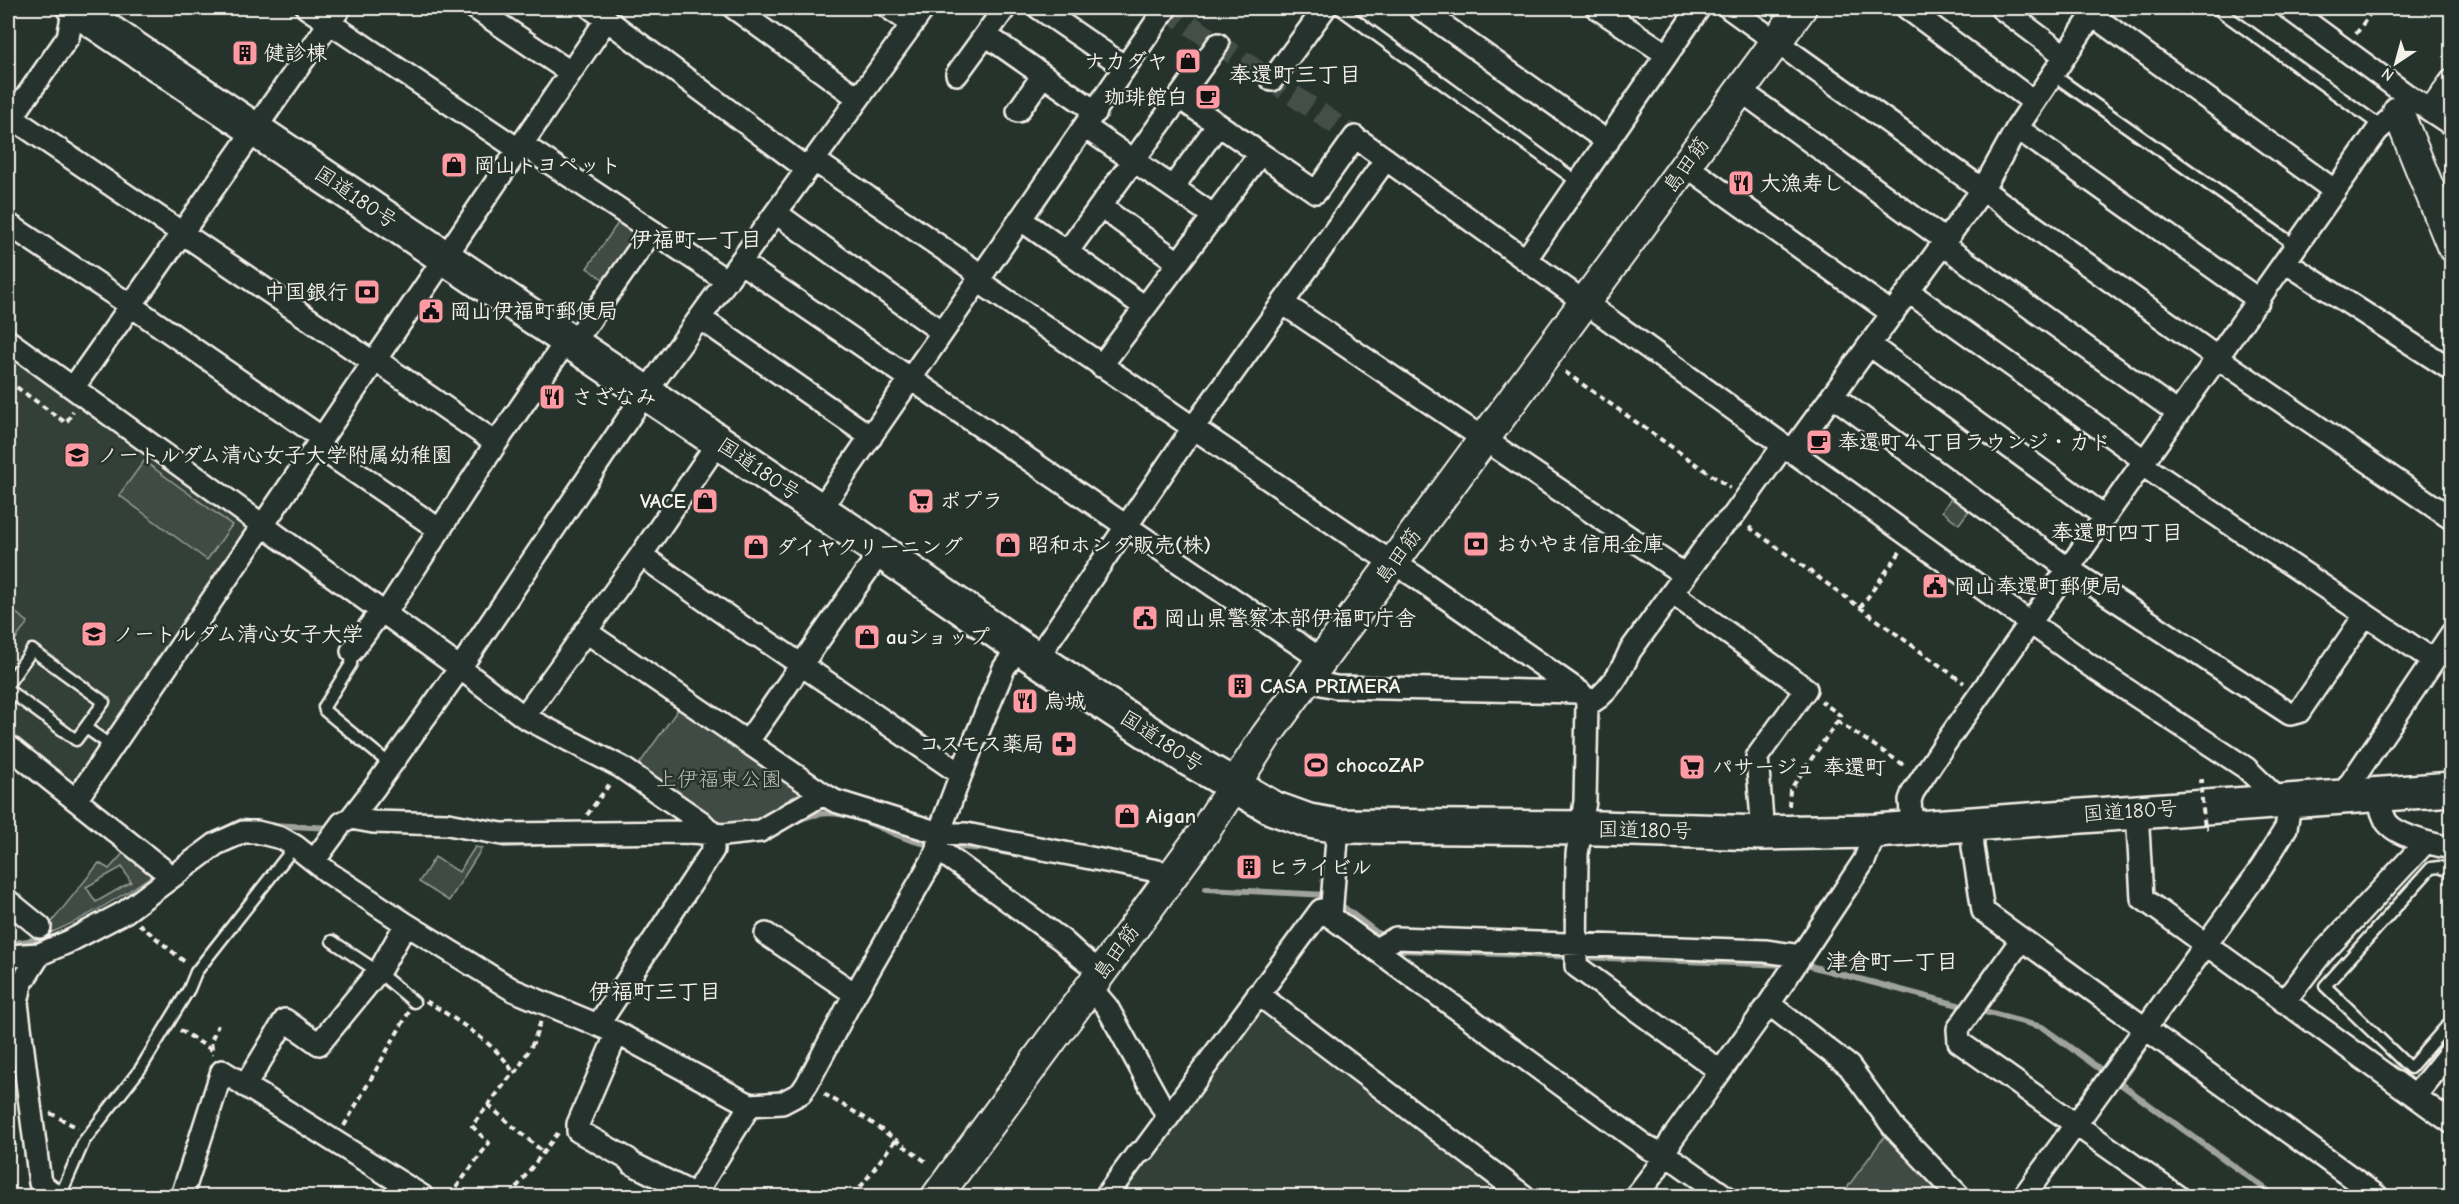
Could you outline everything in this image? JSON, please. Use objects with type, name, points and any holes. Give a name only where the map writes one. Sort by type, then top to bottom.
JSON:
[{"type":"highway","name":"国道180号","points":[[74,8],[1187,758],[1274,808],[1309,821],[1338,826],[1581,828],[1763,833],[1876,831],[1972,822],[2451,789]]},
{"type":"street","points":[[74,8],[68,37],[9,119],[496,443]]},
{"type":"street","points":[[307,8],[335,15],[512,145],[529,148],[727,281]]},
{"type":"street","points":[[475,8],[570,72]]},
{"type":"street","points":[[734,8],[857,97]]},
{"type":"street","points":[[315,861],[391,765],[460,668],[646,392],[917,15],[889,8]]},
{"type":"street","points":[[957,74],[1005,8]]},
{"type":"street","points":[[1039,8],[1125,68]]},
{"type":"street","points":[[820,510],[1166,8]]},
{"type":"street","points":[[1272,80],[1325,8]]},
{"type":"street","points":[[1419,8],[1608,142]]},
{"type":"street","points":[[1598,8],[1666,54]]},
{"type":"street","points":[[1526,259],[1699,8]]},
{"type":"street","points":[[1729,8],[2218,358],[2451,519]]},
{"type":"street","name":"島田筋","points":[[937,1197],[1173,874],[1266,736],[1801,8]]},
{"type":"street","points":[[1907,8],[2034,102]]},
{"type":"street","points":[[2001,8],[2064,55]]},
{"type":"street","points":[[2288,8],[2345,50],[2396,112],[2451,246]]},
{"type":"street","points":[[740,262],[1125,526],[1316,668],[1322,684],[1336,687],[1598,700],[1717,531],[1733,516],[1833,396],[1910,292],[1983,189],[2017,128],[2094,11],[2335,191]]},
{"type":"street","points":[[76,800],[570,72],[599,13],[799,163],[820,165],[971,268],[987,287],[1393,562],[1583,698]]},
{"type":"street","points":[[78,392],[130,305],[335,15]]},
{"type":"street","points":[[986,35],[1044,75],[1133,160],[1214,216]]},
{"type":"street","points":[[1067,252],[1218,44]]},
{"type":"street","points":[[1018,111],[1044,75]]},
{"type":"street","points":[[2430,110],[2451,80]]},
{"type":"street","points":[[1740,90],[1945,243],[2178,412]]},
{"type":"street","points":[[1180,98],[1316,192],[1358,140],[2092,667],[2246,768],[2286,801],[2286,828],[2279,841],[2024,1197]]},
{"type":"street","points":[[1912,828],[1910,800],[1922,777],[2067,568],[2335,191],[2396,112],[2430,110],[2451,124]]},
{"type":"street","points":[[1173,188],[1218,125]]},
{"type":"street","points":[[2017,128],[2259,300]]},
{"type":"street","points":[[1101,366],[1260,154]]},
{"type":"street","points":[[8,956],[40,954],[125,912],[166,874],[216,844],[243,832],[271,835],[296,846],[329,873],[513,990],[607,1029],[750,1105],[782,1103],[801,1093],[938,843],[961,774],[1004,668],[1028,653],[1125,526],[1192,428],[1284,304],[1386,159]]},
{"type":"street","points":[[1685,165],[1893,314]]},
{"type":"street","points":[[1101,207],[1178,262]]},
{"type":"street","points":[[776,213],[942,332]]},
{"type":"street","points":[[1020,219],[1145,307]]},
{"type":"street","points":[[8,224],[130,305],[440,530]]},
{"type":"street","points":[[352,651],[383,612],[440,530],[496,443],[652,231]]},
{"type":"street","points":[[2291,254],[2451,370]]},
{"type":"street","points":[[1910,292],[2142,462],[2433,660]]},
{"type":"street","points":[[1284,304],[1685,575]]},
{"type":"street","points":[[700,318],[871,437]]},
{"type":"street","points":[[8,340],[460,668],[524,717],[621,767],[701,822],[713,841]]},
{"type":"street","points":[[1870,346],[2104,516]]},
{"type":"street","points":[[1833,396],[2067,568],[2290,714],[2299,712],[2365,615]]},
{"type":"street","points":[[524,717],[641,555],[719,441]]},
{"type":"street","points":[[748,741],[881,551]]},
{"type":"street","points":[[641,555],[754,635],[759,636],[961,774]]},
{"type":"street","points":[[1672,593],[1806,689],[1757,756],[1763,833]]},
{"type":"street","points":[[585,632],[823,794],[938,843],[947,856],[1062,940],[1081,957],[1096,981],[1107,1007],[1167,1116]]},
{"type":"street","points":[[2341,797],[2451,633]]},
{"type":"street","points":[[1576,954],[1577,854],[1585,801],[1583,698]]},
{"type":"street","points":[[8,746],[166,874]]},
{"type":"street","points":[[342,825],[373,822],[448,824],[502,834],[693,832],[713,841],[760,831],[823,794]]},
{"type":"street","points":[[2376,795],[2387,823],[2426,843],[2451,848]]},
{"type":"street","points":[[2137,811],[2142,898],[2451,1123]]},
{"type":"street","points":[[1972,822],[1973,847],[1983,911],[2377,1197]]},
{"type":"street","points":[[1332,905],[1338,826]]},
{"type":"street","points":[[1636,1197],[1672,1139],[1769,1004],[1864,861],[1876,831]]},
{"type":"street","points":[[938,843],[966,834],[1173,874]]},
{"type":"street","points":[[713,841],[607,1029],[578,1124],[578,1131],[628,1159],[631,1163],[697,1196],[702,1183],[750,1105]]},
{"type":"street","points":[[2284,1002],[2318,958],[2426,843]]},
{"type":"street","points":[[8,901],[40,927]]},
{"type":"street","points":[[1332,905],[1648,1148],[1677,1162],[1725,1197]]},
{"type":"street","points":[[1106,1197],[1321,910],[1332,905]]},
{"type":"street","points":[[245,1086],[285,1020],[319,1044],[377,971],[406,924]]},
{"type":"street","points":[[766,934],[855,994]]},
{"type":"street","points":[[2021,940],[1958,1029],[1959,1042],[2177,1197]]},
{"type":"street","points":[[1385,944],[1576,954],[1765,951],[1797,963]]},
{"type":"street","points":[[40,954],[21,984],[16,1003],[40,1183],[56,1197]]},
{"type":"street","points":[[1576,954],[1720,1071]]},
{"type":"street","points":[[1258,994],[1524,1197]]},
{"type":"street","points":[[1769,1004],[1849,1066],[1894,1129],[1959,1197]]},
{"type":"street","points":[[2415,1096],[2451,1050]]},
{"type":"street","points":[[189,1193],[222,1071],[422,1197]]},
{"type":"lane","points":[[1339,8],[1580,183]]},
{"type":"lane","points":[[2216,8],[2396,112]]},
{"type":"lane","points":[[2052,74],[2291,254]]},
{"type":"lane","points":[[8,684],[32,650],[104,702],[76,740],[8,690]]},
{"type":"lane","points":[[352,651],[351,664],[324,707],[391,765]]},
{"type":"lane","points":[[86,728],[113,747]]},
{"type":"lane","points":[[60,1197],[74,1160],[90,1134],[124,1093],[169,1023],[196,972],[296,846]]},
{"type":"lane","points":[[2451,872],[2439,867],[2431,868],[2325,986],[2410,1068],[2451,1020]]},
{"type":"lane","points":[[332,941],[377,971],[414,1002]]},
{"type":"path","points":[[2345,50],[2374,8]]},
{"type":"path","points":[[1565,372],[1746,499]]},
{"type":"path","points":[[8,381],[66,423],[78,392]]},
{"type":"path","points":[[1733,516],[1979,694]]},
{"type":"path","points":[[1860,608],[1911,537]]},
{"type":"path","points":[[1789,806],[1790,790],[1841,716],[1806,689]]},
{"type":"path","points":[[1837,721],[1922,777]]},
{"type":"path","points":[[576,833],[621,767]]},
{"type":"path","points":[[2204,781],[2200,781],[2205,828],[2208,828]]},
{"type":"path","points":[[125,912],[196,972]]},
{"type":"path","points":[[334,1142],[414,1002],[421,998],[481,1038],[510,1066],[513,1073]]},
{"type":"path","points":[[450,1197],[489,1143],[472,1126],[513,1073],[517,1071],[533,1043],[547,1006]]},
{"type":"path","points":[[169,1023],[212,1050]]},
{"type":"path","points":[[218,1025],[211,1041],[214,1059],[222,1071]]},
{"type":"path","points":[[807,1084],[896,1139],[928,1163]]},
{"type":"path","points":[[488,1104],[542,1151]]},
{"type":"path","points":[[29,1105],[90,1134]]},
{"type":"path","points":[[510,1197],[542,1151],[566,1124],[573,1122],[578,1124]]},
{"type":"path","points":[[854,1197],[896,1139]]},
{"type":"path","points":[[817,1197],[820,1193],[825,1197]]},
{"type":"shaded area","name":"ノートルダム清心女子大学","points":[[8,349],[254,530],[74,790],[8,739]]},
{"type":"shaded area","points":[[1259,1004],[1514,1196],[1115,1196]]},
{"type":"green space","points":[[622,217],[645,234],[610,284],[587,268]]},
{"type":"green space","points":[[144,461],[232,525],[207,560],[119,495]]},
{"type":"green space","points":[[1956,491],[1974,504],[1959,524],[1942,511]]},
{"type":"green space","points":[[8,607],[28,622],[8,650]]},
{"type":"green space","name":"上伊福東公園","points":[[681,705],[807,794],[761,825],[717,830],[635,770]]},
{"type":"green space","points":[[475,847],[482,848],[449,901],[419,882],[435,857],[459,872]]},
{"type":"green space","points":[[126,850],[154,874],[101,908],[44,936],[43,927],[51,923],[99,863],[109,869]],"holes":[[[122,867],[131,882],[96,902],[86,887]]]},
{"type":"green space","points":[[1887,1133],[1948,1196],[1841,1196]]},
{"type":"waterway","points":[[795,822],[814,815],[831,813],[865,821],[898,835],[933,845]]},
{"type":"waterway","points":[[211,836],[241,821],[248,822]]},
{"type":"waterway","points":[[270,825],[332,828]]},
{"type":"waterway","points":[[497,842],[504,845],[534,844]]},
{"type":"waterway","points":[[946,846],[986,849],[1040,859]]},
{"type":"waterway","points":[[2261,886],[2273,869]]},
{"type":"waterway","points":[[1206,889],[1327,895]]},
{"type":"waterway","points":[[1338,903],[1385,939]]},
{"type":"waterway","points":[[8,944],[54,937]]},
{"type":"waterway","points":[[1393,945],[1400,950],[1789,965]]},
{"type":"waterway","points":[[1799,966],[1810,966],[2042,1027],[2275,1196]]},
{"type":"waterway","points":[[2119,1084],[2144,1048]]},
{"type":"tunnel","points":[[1165,8],[1362,142]]},
{"type":"place","name":"健診棟","points":[[245,53]]},
{"type":"place","name":"ナカダヤ","points":[[1188,61]]},
{"type":"place","name":"珈琲館白","points":[[1208,97]]},
{"type":"place","name":"岡山トヨペット","points":[[454,165]]},
{"type":"place","name":"大漁寿し","points":[[1741,183]]},
{"type":"place","name":"中国銀行","points":[[367,292]]},
{"type":"place","name":"岡山伊福町郵便局","points":[[431,311]]},
{"type":"place","name":"さざなみ","points":[[552,397]]},
{"type":"place","name":"奉還町４丁目ラウンジ・カド","points":[[1819,442]]},
{"type":"place","name":"ノートルダム清心女子大学附属幼稚園","points":[[77,455]]},
{"type":"place","name":"VACE","points":[[705,501]]},
{"type":"place","name":"ポプラ","points":[[921,501]]},
{"type":"place","name":"おかやま信用金庫","points":[[1476,544]]},
{"type":"place","name":"昭和ホンダ販売(株)","points":[[1008,545]]},
{"type":"place","name":"ダイヤクリーニング","points":[[756,547]]},
{"type":"place","name":"岡山奉還町郵便局","points":[[1935,586]]},
{"type":"place","name":"岡山県警察本部伊福町庁舎","points":[[1145,618]]},
{"type":"place","name":"ノートルダム清心女子大学","points":[[94,634]]},
{"type":"place","name":"auショップ","points":[[867,637]]},
{"type":"place","name":"CASA PRIMERA","points":[[1240,686]]},
{"type":"place","name":"烏城","points":[[1025,701]]},
{"type":"place","name":"コスモス薬局","points":[[1064,744]]},
{"type":"place","name":"chocoZAP","points":[[1316,765]]},
{"type":"place","name":"パサージュ 奉還町","points":[[1692,767]]},
{"type":"place","name":"Aigan","points":[[1127,816]]},
{"type":"place","name":"ヒライビル","points":[[1249,867]]},
{"type":"district","name":"奉還町三丁目","points":[[1295,75]]},
{"type":"district","name":"伊福町一丁目","points":[[696,240]]},
{"type":"district","name":"奉還町四丁目","points":[[2117,533]]},
{"type":"district","name":"津倉町一丁目","points":[[1892,962]]},
{"type":"district","name":"伊福町三丁目","points":[[655,992]]}]
